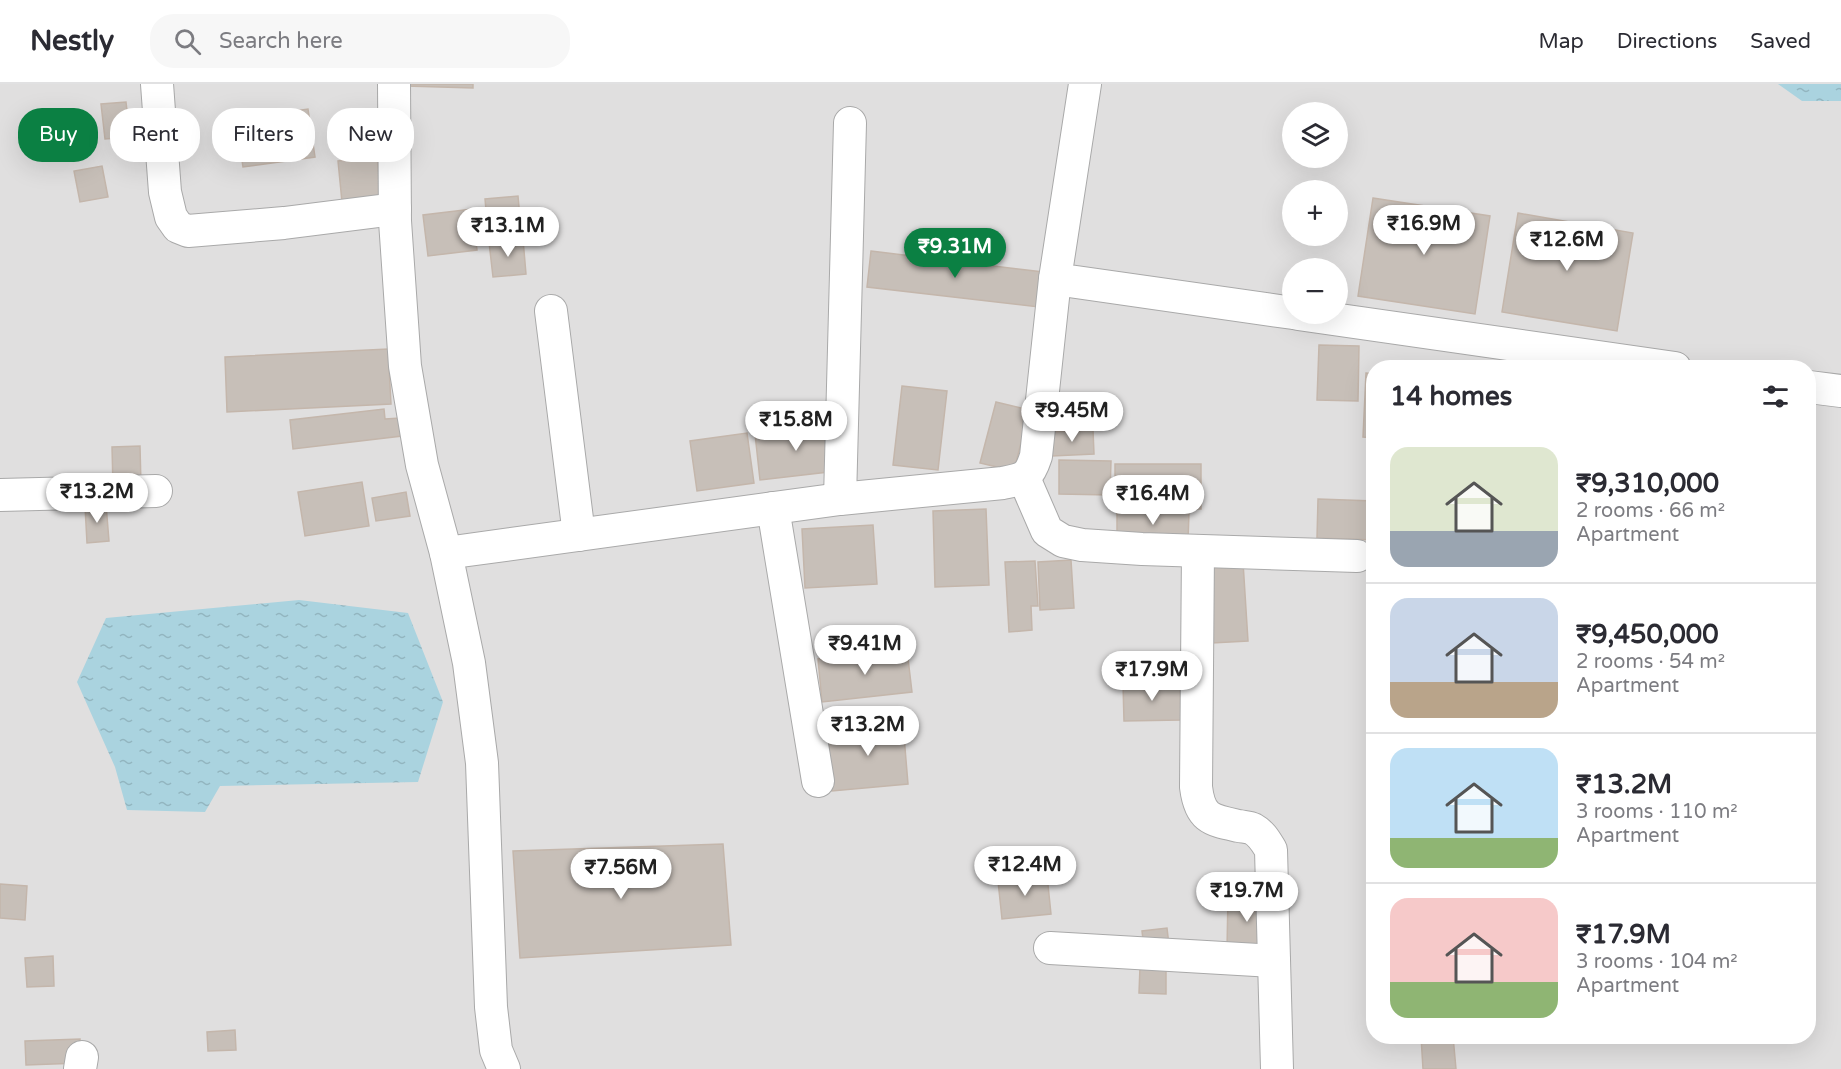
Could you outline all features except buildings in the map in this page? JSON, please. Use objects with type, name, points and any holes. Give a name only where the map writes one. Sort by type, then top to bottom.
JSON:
[{"type":"street","points":[[157,84],[165,192],[171,217],[178,227],[188,231],[284,223],[395,209]]},
{"type":"street","points":[[394,84],[395,209],[405,366],[422,465],[446,553],[469,663],[482,763],[491,1007],[496,1050],[504,1069]]},
{"type":"street","points":[[446,553],[840,499],[1003,483],[1024,478],[1031,469],[1036,456],[1055,279],[1085,84]]},
{"type":"street","points":[[840,499],[850,123]]},
{"type":"street","points":[[1055,279],[1282,311]]},
{"type":"street","points":[[551,311],[579,535]]},
{"type":"street","points":[[1348,321],[1619,360]]},
{"type":"street","points":[[1816,388],[1841,391]]},
{"type":"street","points":[[1024,478],[1047,531],[1063,541],[1082,545],[1198,552],[1357,556]]},
{"type":"street","points":[[0,495],[156,491]]},
{"type":"street","points":[[773,508],[818,781]]},
{"type":"street","points":[[1198,552],[1196,788],[1198,804],[1213,821],[1252,828],[1264,837],[1271,850],[1277,1069]]},
{"type":"street","points":[[1050,948],[1274,961]]},
{"type":"shaded area","points":[[0,84],[1841,84],[1841,1069],[0,1069]]},
{"type":"water","points":[[1778,84],[1841,84],[1841,101],[1802,101]]},
{"type":"water","points":[[299,600],[408,613],[443,702],[418,782],[220,786],[205,812],[127,810],[115,767],[77,682],[106,618]]}]
